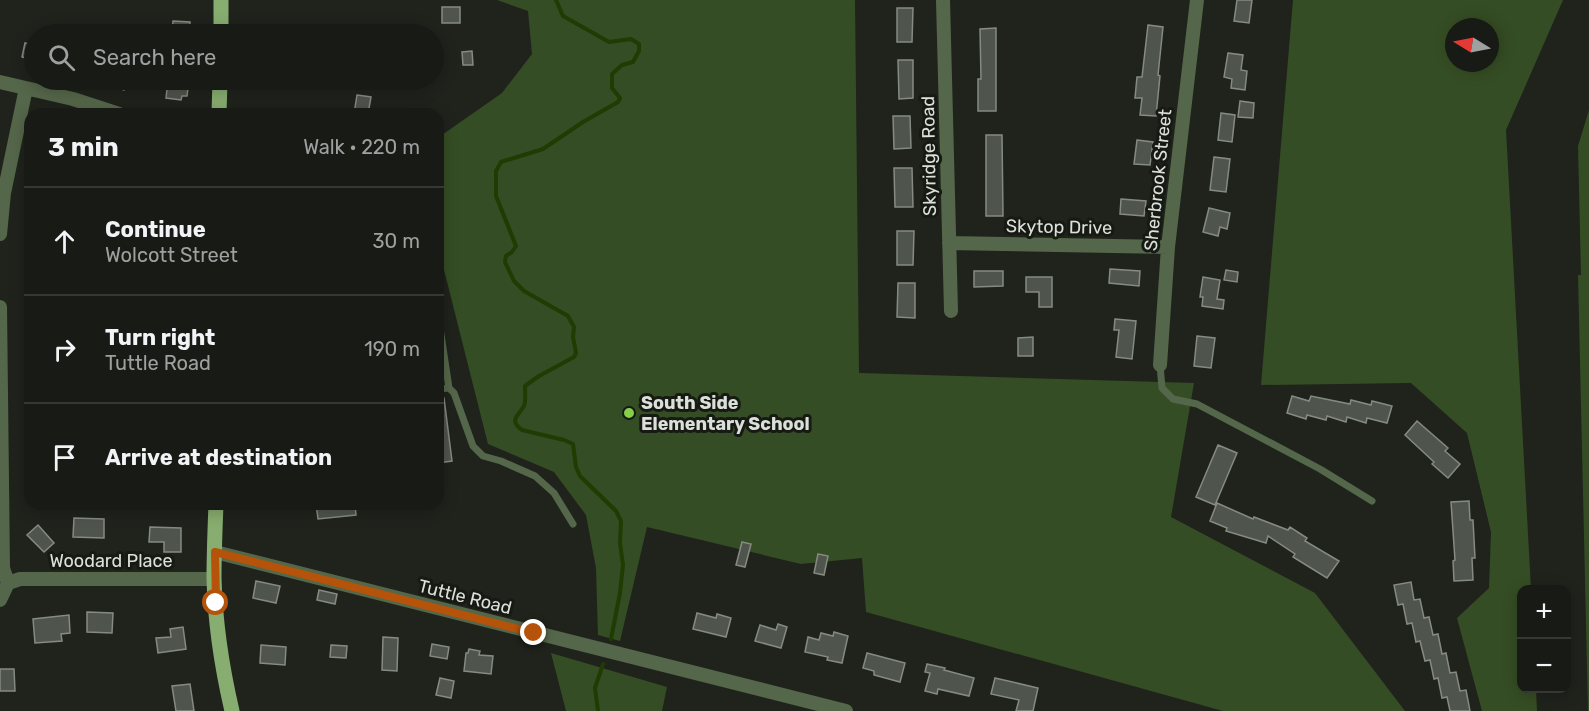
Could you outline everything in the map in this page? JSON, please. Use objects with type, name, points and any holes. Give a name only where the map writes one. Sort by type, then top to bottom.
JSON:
[{"type":"main road","points":[[221,0],[221,24]]},
{"type":"main road","points":[[219,108],[220,90]]},
{"type":"main road","points":[[216,510],[214,579],[219,638],[232,711]]},
{"type":"street","name":"Skyridge Road","points":[[943,0],[951,311]]},
{"type":"street","name":"Sherbrook Street","points":[[1160,365],[1168,247],[1197,0]]},
{"type":"street","points":[[0,82],[24,88]]},
{"type":"street","points":[[0,234],[4,193],[26,90]]},
{"type":"street","points":[[35,90],[101,108]]},
{"type":"street","name":"Skytop Drive","points":[[949,243],[1168,247]]},
{"type":"street","points":[[0,307],[3,568],[8,583],[0,600]]},
{"type":"street","name":"Tuttle Road","points":[[215,552],[846,711]]},
{"type":"street","name":"Woodard Place","points":[[8,583],[20,579],[214,579]]},
{"type":"lane","points":[[444,355],[449,388],[454,393],[473,446],[483,456],[535,476],[554,493],[573,524]]},
{"type":"lane","points":[[1160,365],[1162,387],[1173,399],[1197,404],[1207,409],[1320,469],[1372,501]]},
{"type":"lane","points":[[444,388],[449,388]]},
{"type":"green space","points":[[497,0],[855,0],[859,373],[1194,383],[1171,517],[1315,593],[1405,711],[1223,711],[866,612],[862,558],[801,564],[647,527],[620,641],[598,635],[596,568],[586,515],[554,472],[488,444],[444,270],[444,134],[502,93],[532,54],[528,11]]},
{"type":"green space","points":[[1293,0],[1563,0],[1506,130],[1531,585],[1517,585],[1517,693],[1536,693],[1537,711],[1482,711],[1457,618],[1489,588],[1491,532],[1467,433],[1411,383],[1261,385]]},
{"type":"green space","points":[[1589,110],[1588,711],[1578,275],[1581,275],[1578,146]]},
{"type":"green space","points":[[551,653],[667,687],[662,711],[566,711]]},
{"type":"building","points":[[1237,0],[1252,0],[1249,23],[1234,21]]},
{"type":"building","points":[[442,7],[460,7],[460,23],[442,23]]},
{"type":"building","points":[[897,8],[913,8],[912,42],[897,42]]},
{"type":"building","points":[[173,21],[190,22],[190,24],[173,24]]},
{"type":"building","points":[[1148,25],[1163,27],[1156,116],[1140,115],[1142,98],[1135,98],[1137,77],[1142,77]]},
{"type":"building","points":[[996,28],[996,111],[978,111],[978,79],[981,79],[980,29]]},
{"type":"building","points":[[472,51],[473,65],[463,65],[462,52]]},
{"type":"building","points":[[1228,53],[1243,55],[1241,70],[1247,71],[1245,90],[1231,88],[1232,79],[1224,77]]},
{"type":"building","points":[[898,60],[913,60],[913,98],[899,99]]},
{"type":"building","points":[[167,90],[188,90],[187,96],[182,96],[181,100],[166,98]]},
{"type":"building","points":[[357,95],[371,97],[369,108],[355,108]]},
{"type":"building","points":[[1240,101],[1254,103],[1253,118],[1238,117]]},
{"type":"building","points":[[1221,113],[1235,115],[1232,142],[1218,140]]},
{"type":"building","points":[[893,116],[910,116],[911,148],[894,149]]},
{"type":"building","points":[[986,135],[1002,135],[1003,216],[986,216]]},
{"type":"building","points":[[1137,140],[1153,142],[1150,165],[1134,164]]},
{"type":"building","points":[[1214,157],[1230,159],[1226,192],[1210,190]]},
{"type":"building","points":[[894,168],[912,168],[913,207],[895,207]]},
{"type":"building","points":[[1121,199],[1146,201],[1144,216],[1120,214]]},
{"type":"building","points":[[1209,208],[1230,213],[1227,229],[1220,227],[1218,236],[1203,232]]},
{"type":"building","points":[[897,231],[914,231],[913,265],[897,265]]},
{"type":"building","points":[[1110,269],[1140,271],[1139,286],[1109,283]]},
{"type":"building","points":[[1226,270],[1238,272],[1237,282],[1224,280]]},
{"type":"building","points":[[974,271],[1003,271],[1003,286],[974,287]]},
{"type":"building","points":[[1026,277],[1052,277],[1052,307],[1039,307],[1039,292],[1026,292]]},
{"type":"building","points":[[1203,277],[1220,280],[1217,299],[1224,300],[1223,309],[1202,306],[1203,297],[1200,297]]},
{"type":"building","points":[[898,283],[915,283],[915,318],[897,317]]},
{"type":"building","points":[[1115,319],[1136,321],[1132,359],[1116,357],[1119,330],[1114,330]]},
{"type":"building","points":[[1197,336],[1215,338],[1211,368],[1194,366]]},
{"type":"building","points":[[1033,337],[1033,356],[1018,356],[1018,338]]},
{"type":"building","points":[[1292,396],[1309,401],[1311,396],[1350,404],[1351,400],[1371,405],[1372,401],[1392,406],[1387,423],[1367,418],[1366,423],[1347,417],[1346,422],[1327,416],[1326,420],[1307,415],[1306,419],[1287,413]]},
{"type":"building","points":[[444,398],[452,461],[444,462]]},
{"type":"building","points":[[1417,421],[1448,448],[1445,451],[1460,464],[1448,478],[1405,435]]},
{"type":"building","points":[[1218,445],[1237,453],[1215,505],[1196,497]]},
{"type":"building","points":[[1469,501],[1470,520],[1473,520],[1475,558],[1472,558],[1473,580],[1454,581],[1451,502]]},
{"type":"building","points":[[1217,503],[1253,519],[1254,517],[1288,530],[1290,527],[1307,538],[1305,541],[1339,561],[1327,578],[1293,557],[1295,554],[1268,536],[1266,543],[1226,531],[1227,528],[1210,521]]},
{"type":"building","points":[[317,510],[356,510],[356,515],[318,519]]},
{"type":"building","points":[[74,518],[104,519],[104,538],[73,537]]},
{"type":"building","points":[[38,525],[54,543],[44,552],[27,535]]},
{"type":"building","points":[[150,527],[181,528],[181,552],[164,552],[164,542],[149,542]]},
{"type":"building","points":[[742,542],[751,544],[745,567],[736,565]]},
{"type":"building","points":[[818,554],[828,556],[824,575],[814,573]]},
{"type":"building","points":[[256,581],[280,586],[276,603],[253,598]]},
{"type":"building","points":[[1411,582],[1414,600],[1420,599],[1424,618],[1429,617],[1433,635],[1438,634],[1442,654],[1446,653],[1450,673],[1456,672],[1460,691],[1466,690],[1470,711],[1450,711],[1447,697],[1442,698],[1438,678],[1434,679],[1430,660],[1425,661],[1420,641],[1416,642],[1412,623],[1407,624],[1403,604],[1398,605],[1394,585]]},
{"type":"building","points":[[319,590],[337,594],[335,604],[317,600]]},
{"type":"building","points":[[87,612],[113,613],[112,633],[87,632]]},
{"type":"building","points":[[697,613],[716,618],[717,614],[731,618],[726,637],[693,629]]},
{"type":"building","points":[[69,615],[70,633],[61,634],[62,641],[35,643],[33,619]]},
{"type":"building","points":[[778,624],[787,627],[781,648],[755,641],[760,625],[776,630]]},
{"type":"building","points":[[183,627],[186,649],[158,653],[156,638],[171,637],[170,629]]},
{"type":"building","points":[[834,632],[848,636],[842,663],[805,652],[808,637],[819,640],[821,633],[833,636]]},
{"type":"building","points":[[383,637],[398,638],[397,671],[382,670]]},
{"type":"building","points":[[432,644],[449,647],[447,659],[430,656]]},
{"type":"building","points":[[261,645],[286,647],[285,665],[260,663]]},
{"type":"building","points":[[331,645],[347,646],[346,658],[330,657]]},
{"type":"building","points":[[469,649],[480,651],[479,655],[493,656],[491,674],[464,671],[466,653]]},
{"type":"building","points":[[867,653],[905,663],[900,682],[874,675],[874,671],[863,668]]},
{"type":"building","points":[[927,664],[974,678],[969,696],[938,689],[937,694],[925,691],[930,673],[925,672]]},
{"type":"building","points":[[0,669],[14,669],[15,691],[0,691]]},
{"type":"building","points":[[440,678],[454,681],[451,698],[436,695]]},
{"type":"building","points":[[995,678],[1038,688],[1033,711],[1016,711],[1019,700],[991,694]]},
{"type":"building","points":[[190,684],[194,711],[176,711],[172,686]]},
{"type":"waterway","points":[[556,0],[563,16],[609,42],[631,39],[639,44],[639,51],[633,62],[622,65],[612,74],[612,88],[620,98],[618,102],[543,149],[501,162],[496,171],[496,196],[516,246],[506,256],[505,262],[514,281],[524,291],[568,316],[574,327],[576,353],[574,357],[525,386],[525,404],[515,420],[522,430],[573,444],[576,467],[580,476],[616,511],[621,521],[620,543],[623,565],[611,639]]},
{"type":"waterway","points":[[598,711],[595,688],[603,664]]},
{"type":"place","name":"South Side Elementary School","points":[[629,413]]},
{"type":"route","points":[[216,603],[215,552],[534,633]]}]
